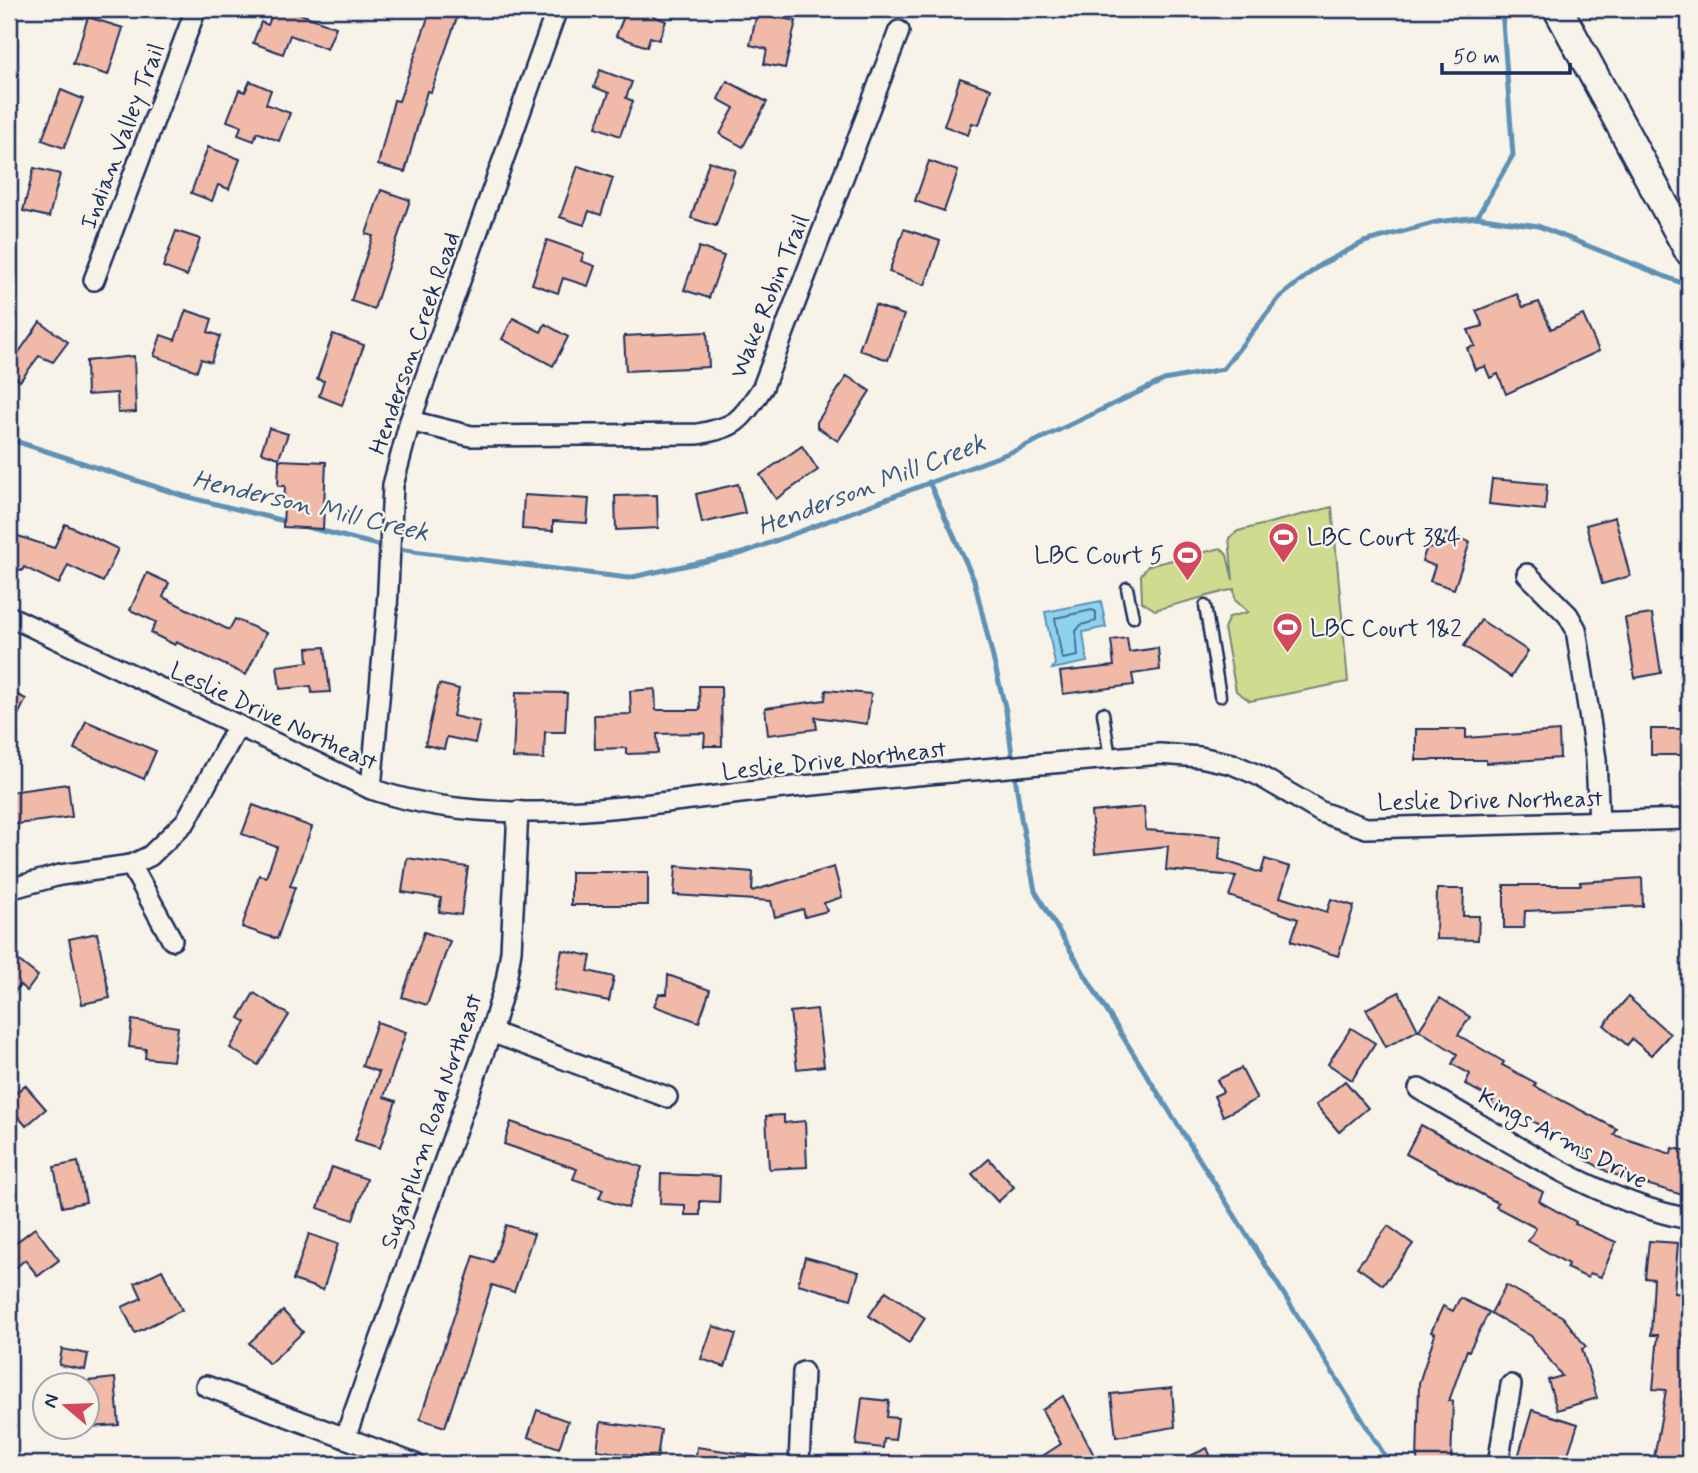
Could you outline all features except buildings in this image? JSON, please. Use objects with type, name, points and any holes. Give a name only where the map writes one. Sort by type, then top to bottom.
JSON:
[{"type":"street","name":"Indian Valley Trail","points":[[94,280],[196,9]]},
{"type":"street","name":"Henderson Creek Road","points":[[372,789],[387,609],[393,485],[410,421],[557,9]]},
{"type":"street","points":[[1558,9],[1689,251]]},
{"type":"street","name":"Wake Robin Trail","points":[[410,421],[471,436],[485,436],[698,434],[725,429],[741,420],[762,387],[898,31]]},
{"type":"street","points":[[1527,574],[1568,615],[1576,629],[1596,759],[1599,822]]},
{"type":"street","name":"Leslie Drive Northeast","points":[[9,616],[372,789],[403,800],[443,806],[518,811],[624,807],[776,789],[1160,754],[1200,757],[1232,764],[1258,775],[1321,812],[1366,828],[1689,819]]},
{"type":"street","points":[[9,889],[60,875],[131,865],[150,856],[186,821],[238,726]]},
{"type":"street","name":"Sugarplum Road Northeast","points":[[345,1438],[491,1032],[506,981],[511,951],[518,811]]},
{"type":"street","points":[[131,865],[172,940]]},
{"type":"street","points":[[491,1032],[667,1097]]},
{"type":"street","name":"Kings Arms Drive","points":[[1419,1088],[1610,1196],[1656,1212],[1689,1219]]},
{"type":"street","points":[[799,1464],[803,1372]]},
{"type":"street","points":[[1498,1464],[1511,1385]]},
{"type":"street","points":[[206,1386],[415,1464]]},
{"type":"lane","points":[[1127,588],[1133,617]]},
{"type":"lane","points":[[1205,606],[1220,696]]},
{"type":"lane","points":[[1104,713],[1110,758]]},
{"type":"green space","points":[[1332,507],[1348,682],[1250,701],[1236,691],[1224,628],[1229,617],[1248,612],[1235,600],[1234,589],[1155,610],[1142,602],[1141,575],[1148,566],[1221,548],[1227,555],[1233,580],[1229,538],[1238,531]]},
{"type":"water","points":[[1101,601],[1106,627],[1083,632],[1087,662],[1052,669],[1055,664],[1045,612]]},
{"type":"waterway","name":"Henderson Mill Creek","points":[[1477,217],[1513,155],[1502,9]]},
{"type":"waterway","name":"Henderson Mill Creek","points":[[307,527],[389,548],[628,578],[743,553],[1019,449],[1164,380],[1223,369],[1280,297],[1320,265],[1364,242],[1437,222],[1477,217],[1538,226],[1689,286]]},
{"type":"waterway","name":"Henderson Mill Creek","points":[[9,439],[184,496],[288,522]]},
{"type":"waterway","points":[[929,482],[974,580],[1006,711],[1021,818],[1035,891],[1103,1005],[1390,1464]]},
{"type":"place","name":"LBC Court 3&4","points":[[1284,564]]},
{"type":"place","name":"LBC Court 5","points":[[1187,582]]},
{"type":"place","name":"LBC Court 1&2","points":[[1287,655]]}]
